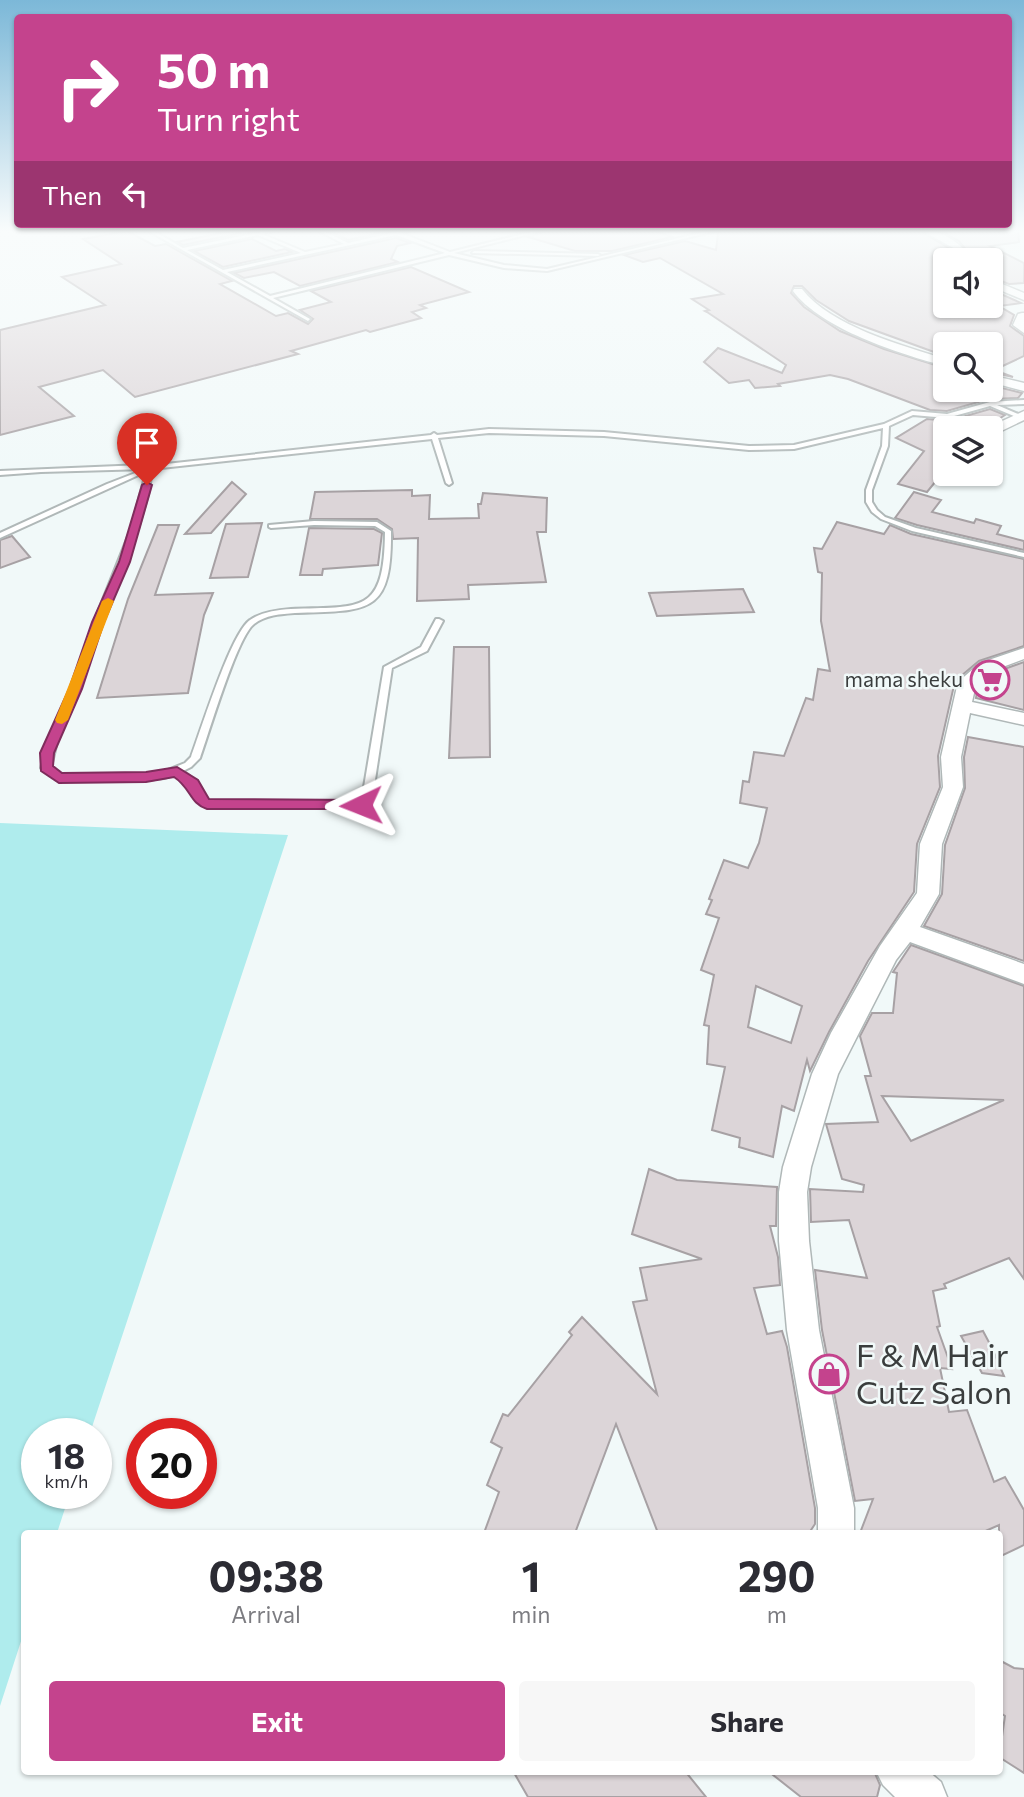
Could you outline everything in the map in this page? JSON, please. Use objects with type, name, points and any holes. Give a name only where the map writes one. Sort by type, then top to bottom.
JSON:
[{"type":"street","points":[[823,314],[933,358]]},
{"type":"street","points":[[1022,316],[1018,325],[1024,330]]},
{"type":"street","points":[[1003,381],[1024,387]]},
{"type":"street","points":[[1003,425],[1022,416]]},
{"type":"street","points":[[836,1530],[836,1508],[803,1330],[794,1241],[793,1192],[803,1142],[825,1074],[888,953],[928,894],[931,845],[953,787],[951,757],[968,682],[974,673],[1024,653]]},
{"type":"street","points":[[963,706],[1024,719]]},
{"type":"street","points":[[905,931],[1024,974]]},
{"type":"street","points":[[901,1775],[926,1797]]},
{"type":"lane","points":[[297,314],[308,320]]},
{"type":"lane","points":[[0,473],[48,469],[121,470],[489,431],[568,433],[764,449],[803,446],[886,425],[912,412],[947,416],[990,404],[1024,402]]},
{"type":"lane","points":[[990,404],[1022,416]]},
{"type":"lane","points":[[886,425],[885,446],[869,490],[869,502],[874,511],[883,518],[914,530],[1024,555]]},
{"type":"lane","points":[[434,435],[449,483]]},
{"type":"lane","points":[[0,536],[118,481],[166,466]]},
{"type":"lane","points":[[150,470],[145,500],[125,562],[98,622],[76,689],[47,753],[46,768],[59,778],[146,777],[177,772],[195,758],[235,648],[251,622],[278,612],[362,607],[380,589],[388,551],[388,531],[385,526],[314,523],[271,526]]},
{"type":"lane","points":[[177,772],[193,783],[200,800],[207,804],[361,805],[368,793],[388,667],[425,649],[439,621]]},
{"type":"shaded area","points":[[0,823],[288,835],[95,1418],[21,1418],[21,1509],[65,1509],[58,1530],[21,1530],[21,1641],[0,1706]]},
{"type":"building","points":[[68,314],[272,314],[276,316],[290,314],[308,324],[313,319],[306,314],[415,314],[421,318],[370,332],[366,330],[291,351],[298,354],[135,397],[103,370],[39,387],[74,416],[0,435],[0,330]]},
{"type":"building","points":[[709,314],[814,314],[840,331],[884,349],[933,364],[933,402],[978,402],[947,411],[930,410],[848,379],[830,375],[778,384],[780,386],[755,388],[749,380],[729,383],[704,362],[718,348],[782,373],[786,365]]},
{"type":"building","points":[[838,314],[933,314],[933,318],[1003,318],[1003,314],[1012,314],[1010,326],[1024,336],[1024,356],[1003,366],[1003,332],[933,332],[933,352],[849,321]]},
{"type":"building","points":[[1003,388],[1022,393],[1018,398],[1003,399]]},
{"type":"building","points":[[990,409],[1005,415],[1003,416],[966,416]]},
{"type":"building","points":[[927,419],[933,420],[933,485],[927,492],[898,484],[924,451],[896,438]]},
{"type":"building","points":[[232,482],[246,494],[211,533],[185,534]]},
{"type":"building","points":[[412,490],[412,496],[430,495],[429,519],[479,518],[478,504],[481,504],[483,493],[547,498],[546,532],[537,532],[546,582],[468,585],[469,599],[417,601],[418,538],[393,539],[392,529],[377,519],[310,519],[315,492]]},
{"type":"building","points":[[914,492],[941,500],[932,512],[974,523],[976,519],[1001,526],[997,534],[1024,541],[1024,550],[895,518]]},
{"type":"building","points":[[837,522],[884,534],[890,525],[911,534],[1024,559],[1024,646],[979,661],[955,681],[938,756],[940,787],[917,844],[914,892],[868,961],[810,1071],[807,1060],[794,1111],[782,1106],[773,1157],[739,1147],[740,1138],[712,1130],[725,1067],[707,1064],[709,1026],[704,1025],[714,975],[701,970],[719,918],[706,914],[724,860],[748,868],[759,843],[767,808],[740,803],[743,781],[749,782],[754,752],[784,756],[806,698],[813,700],[818,669],[830,671],[821,621],[822,573],[818,572],[814,548],[822,549]],"holes":[[[756,986],[802,1006],[791,1043],[748,1027]]]},
{"type":"building","points":[[262,523],[248,577],[210,578],[226,524]]},
{"type":"building","points":[[158,525],[179,525],[155,595],[213,593],[204,615],[188,693],[97,698],[128,599]]},
{"type":"building","points":[[309,528],[374,529],[382,533],[378,565],[323,569],[322,575],[300,575]]},
{"type":"building","points":[[12,536],[30,557],[0,568],[0,540]]},
{"type":"building","points":[[743,589],[754,612],[657,616],[649,593]]},
{"type":"building","points":[[454,647],[489,647],[490,757],[449,758]]},
{"type":"building","points":[[1024,662],[1024,710],[976,698],[978,685],[993,673]]},
{"type":"building","points":[[968,737],[1024,747],[1024,961],[924,926],[942,894],[945,845],[965,788],[964,757]]},
{"type":"building","points":[[911,945],[1024,986],[1024,1279],[1009,1258],[944,1284],[946,1288],[933,1291],[940,1326],[937,1327],[952,1369],[940,1368],[949,1412],[967,1410],[994,1482],[1005,1477],[1024,1510],[1024,1545],[1003,1555],[1003,1530],[999,1530],[999,1525],[988,1530],[861,1530],[873,1499],[855,1501],[822,1330],[815,1270],[867,1278],[849,1220],[811,1222],[810,1189],[863,1192],[864,1185],[842,1179],[826,1124],[878,1122],[865,1076],[871,1076],[860,1036],[872,1013],[893,1013],[897,973],[893,972]],"holes":[[[882,1096],[1004,1100],[911,1141]]]},
{"type":"building","points":[[649,1169],[677,1180],[777,1187],[776,1226],[770,1226],[778,1257],[780,1285],[754,1288],[767,1334],[782,1331],[787,1347],[815,1508],[815,1524],[811,1530],[657,1530],[616,1424],[576,1530],[485,1530],[499,1492],[487,1485],[502,1448],[491,1442],[503,1414],[508,1416],[572,1335],[569,1332],[582,1317],[657,1394],[633,1302],[647,1300],[640,1268],[702,1259],[632,1234]]},
{"type":"building","points":[[983,1331],[1004,1376],[982,1373],[961,1336]]},
{"type":"building","points":[[1003,1662],[1014,1668],[1024,1669],[1024,1773],[1003,1760]]},
{"type":"building","points":[[515,1775],[688,1775],[706,1797],[528,1797]]},
{"type":"building","points":[[773,1775],[876,1775],[880,1785],[877,1797],[801,1797]]},
{"type":"slow traffic","points":[[62,720],[108,601]]},
{"type":"place","name":"mama sheku","points":[[990,680]]},
{"type":"place","name":"F & M Hair Cutz Salon","points":[[829,1374]]},
{"type":"route","points":[[147,485],[145,500],[125,562],[98,622],[76,689],[47,753],[46,768],[59,778],[146,777],[177,772],[193,783],[200,800],[207,804],[361,805]]}]
